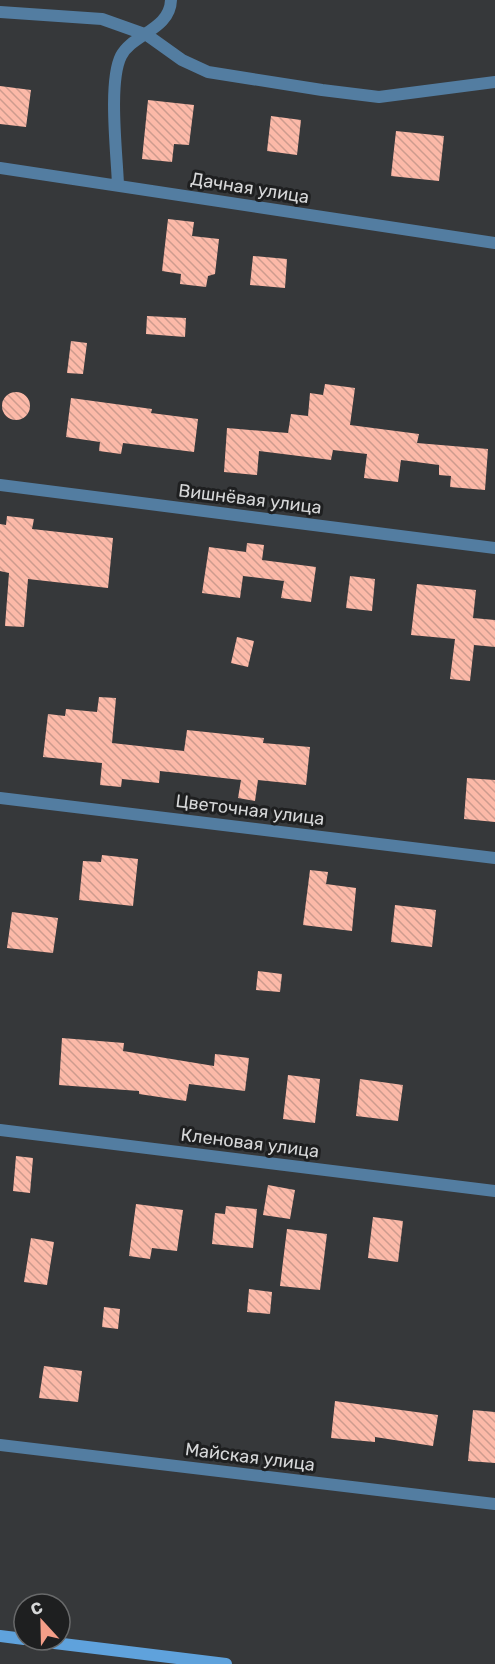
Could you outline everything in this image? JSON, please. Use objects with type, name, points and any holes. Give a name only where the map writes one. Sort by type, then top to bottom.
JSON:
[{"type":"main road","points":[[72,1645],[226,1664]]},
{"type":"street","points":[[118,185],[115,109],[117,67],[121,55],[130,45],[158,26],[171,5],[171,0]]},
{"type":"street","points":[[0,12],[102,19],[147,35],[182,60],[208,72],[322,90],[380,97],[495,82]]},
{"type":"street","name":"Дачная улица","points":[[0,168],[495,243]]},
{"type":"street","name":"Вишнёвая улица","points":[[0,485],[495,548]]},
{"type":"street","name":"Цветочная улица","points":[[0,798],[495,858]]},
{"type":"street","name":"Кленовая улица","points":[[0,1130],[495,1191]]},
{"type":"street","name":"Майская улица","points":[[0,1445],[495,1504]]},
{"type":"building","points":[[0,86],[31,90],[26,127],[0,124]]},
{"type":"building","points":[[148,100],[194,105],[189,145],[174,144],[172,162],[142,159]]},
{"type":"building","points":[[271,116],[301,120],[297,155],[267,151]]},
{"type":"building","points":[[396,131],[444,136],[439,181],[391,176]]},
{"type":"building","points":[[168,219],[194,222],[192,236],[219,239],[215,274],[208,276],[206,287],[180,284],[181,274],[162,271]]},
{"type":"building","points":[[253,256],[287,259],[285,288],[250,285]]},
{"type":"building","points":[[147,316],[186,318],[185,337],[146,334]]},
{"type":"building","points":[[71,341],[87,343],[83,374],[67,373]]},
{"type":"building","points":[[325,384],[355,388],[350,425],[419,434],[417,443],[488,449],[485,490],[450,487],[451,476],[439,475],[439,465],[401,460],[398,482],[364,478],[367,454],[333,450],[331,460],[259,451],[257,475],[224,472],[227,428],[288,433],[291,414],[308,416],[310,393],[323,395]]},
{"type":"building","points":[[16,392],[26,396],[30,406],[26,416],[16,420],[6,416],[2,406],[6,396]]},
{"type":"building","points":[[71,398],[152,409],[151,413],[198,419],[194,452],[123,443],[121,454],[99,451],[100,442],[66,437]]},
{"type":"building","points":[[7,516],[34,519],[32,529],[113,538],[108,588],[28,579],[24,627],[5,626],[9,573],[0,571],[0,524],[6,525]]},
{"type":"building","points":[[247,543],[264,545],[262,560],[316,567],[311,602],[281,598],[284,581],[243,576],[240,598],[202,593],[209,547],[246,552]]},
{"type":"building","points":[[350,576],[375,579],[372,611],[346,608]]},
{"type":"building","points":[[417,584],[476,590],[473,618],[495,620],[495,647],[474,645],[470,681],[450,679],[455,639],[411,635]]},
{"type":"building","points":[[237,637],[254,641],[248,667],[231,663]]},
{"type":"building","points":[[99,697],[116,698],[112,743],[184,751],[187,730],[264,738],[263,743],[310,747],[306,785],[258,780],[255,801],[238,798],[241,780],[160,771],[159,783],[122,779],[121,787],[100,785],[102,763],[43,757],[48,714],[65,716],[66,709],[97,712]]},
{"type":"building","points":[[467,778],[495,780],[495,822],[464,819]]},
{"type":"building","points":[[102,855],[138,859],[133,906],[79,900],[83,861],[101,862]]},
{"type":"building","points":[[310,870],[328,872],[326,884],[356,888],[352,931],[303,925]]},
{"type":"building","points":[[395,905],[436,910],[432,947],[391,942]]},
{"type":"building","points":[[12,912],[58,918],[53,953],[7,948]]},
{"type":"building","points":[[258,971],[282,974],[280,992],[256,990]]},
{"type":"building","points":[[62,1038],[124,1043],[123,1051],[214,1066],[215,1054],[249,1058],[245,1091],[189,1084],[186,1101],[139,1094],[139,1091],[59,1085]]},
{"type":"building","points":[[288,1075],[320,1079],[315,1123],[283,1119]]},
{"type":"building","points":[[360,1079],[403,1085],[398,1121],[356,1116]]},
{"type":"building","points":[[16,1156],[33,1158],[30,1193],[13,1191]]},
{"type":"building","points":[[268,1185],[295,1190],[290,1219],[263,1215]]},
{"type":"building","points":[[136,1204],[183,1210],[177,1251],[152,1248],[150,1259],[129,1256]]},
{"type":"building","points":[[226,1206],[257,1209],[253,1248],[212,1244],[215,1213],[225,1214]]},
{"type":"building","points":[[373,1217],[403,1221],[398,1262],[368,1258]]},
{"type":"building","points":[[287,1229],[327,1234],[320,1290],[280,1286]]},
{"type":"building","points":[[31,1238],[54,1242],[47,1285],[24,1282]]},
{"type":"building","points":[[249,1289],[272,1292],[270,1314],[247,1312]]},
{"type":"building","points":[[104,1307],[120,1309],[118,1329],[102,1327]]},
{"type":"building","points":[[44,1366],[82,1371],[78,1402],[39,1398]]},
{"type":"building","points":[[335,1401],[438,1415],[433,1446],[375,1437],[375,1442],[331,1438]]},
{"type":"building","points":[[473,1410],[495,1412],[495,1463],[468,1461]]}]
